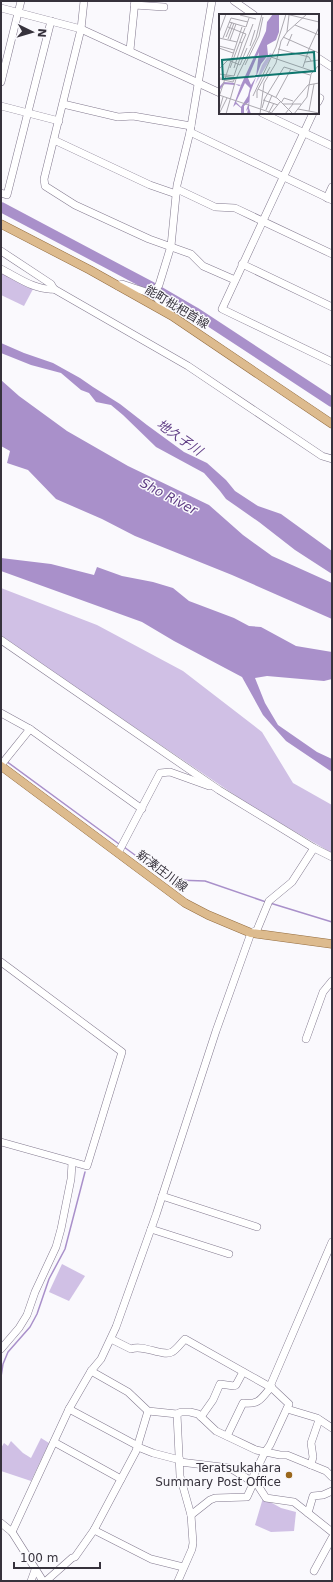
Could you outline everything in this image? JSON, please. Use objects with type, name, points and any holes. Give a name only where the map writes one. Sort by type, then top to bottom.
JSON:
[{"type":"main road","name":"能町枇杷首線","points":[[1,224],[172,316],[332,424]]},
{"type":"main road","name":"新湊庄川線","points":[[1,765],[185,903],[228,924],[251,933],[332,944]]},
{"type":"street","points":[[1,82],[21,1]]},
{"type":"street","points":[[84,1],[81,29],[44,178],[45,186],[75,204],[149,239],[191,254],[203,266],[235,280]]},
{"type":"street","points":[[155,295],[171,246],[176,192],[191,129],[212,1]]},
{"type":"street","points":[[234,1],[253,14]]},
{"type":"street","points":[[130,50],[135,3],[164,7]]},
{"type":"street","points":[[1,8],[81,29],[130,50],[219,92]]},
{"type":"street","points":[[1,193],[7,195],[51,21]]},
{"type":"street","points":[[319,59],[332,67]]},
{"type":"street","points":[[63,104],[118,117],[133,116],[191,129],[329,199],[332,187]]},
{"type":"street","points":[[1,106],[59,121]]},
{"type":"street","points":[[264,114],[332,146]]},
{"type":"street","points":[[313,114],[262,220],[222,309],[332,362]]},
{"type":"street","points":[[54,140],[150,185],[176,192],[215,207],[235,208],[332,254]]},
{"type":"street","points":[[1,251],[51,284],[54,289],[188,366],[322,456],[332,459]]},
{"type":"street","points":[[242,264],[332,307]]},
{"type":"street","points":[[1,269],[45,290],[54,289]]},
{"type":"street","points":[[118,286],[122,284],[155,295],[172,316]]},
{"type":"street","points":[[1,640],[219,790],[314,848],[332,857]]},
{"type":"street","points":[[1,713],[30,729],[142,809]]},
{"type":"street","points":[[1,765],[30,729]]},
{"type":"street","points":[[118,853],[160,773],[170,772],[219,790]]},
{"type":"street","points":[[12,1532],[69,1409],[91,1370],[101,1359],[116,1327],[151,1229],[216,1031],[251,933],[257,930],[268,903],[292,882],[314,848]]},
{"type":"street","points":[[1,962],[122,1052],[87,1166],[1,1142]]},
{"type":"street","points":[[306,1039],[323,992],[332,981]]},
{"type":"street","points":[[1,1349],[19,1328],[27,1314],[35,1292],[56,1247],[62,1229],[71,1179],[72,1163]]},
{"type":"street","points":[[162,1196],[257,1228]]},
{"type":"street","points":[[151,1229],[229,1254]]},
{"type":"street","points":[[227,1436],[243,1403],[252,1404],[260,1401],[271,1388],[271,1384],[332,1242]]},
{"type":"street","points":[[111,1339],[132,1349],[136,1347],[166,1353],[171,1352],[185,1339],[271,1388],[289,1404],[253,1478],[252,1486],[247,1497],[216,1498],[210,1500],[191,1515]]},
{"type":"street","points":[[91,1370],[128,1392],[148,1411],[177,1414],[181,1412],[190,1412],[201,1417],[216,1431],[256,1450],[287,1455],[326,1471],[332,1477]]},
{"type":"street","points":[[201,1417],[213,1400],[220,1384],[234,1386],[243,1372]]},
{"type":"street","points":[[69,1409],[138,1447],[153,1453],[180,1461],[230,1468],[248,1479],[253,1478]]},
{"type":"street","points":[[287,1409],[319,1420],[332,1428]]},
{"type":"street","points":[[1,1523],[12,1532],[35,1570],[44,1581],[75,1557],[94,1530],[138,1447],[148,1411]]},
{"type":"street","points":[[177,1414],[180,1476],[191,1515],[193,1543],[190,1555],[183,1567],[178,1581]]},
{"type":"street","points":[[311,1465],[313,1457],[311,1443],[319,1420]]},
{"type":"street","points":[[54,1442],[121,1480]]},
{"type":"street","points":[[253,1478],[266,1498],[294,1502],[332,1532]]},
{"type":"street","points":[[308,1513],[314,1496],[332,1491]]},
{"type":"street","points":[[94,1530],[151,1559],[183,1567]]},
{"type":"street","points":[[314,1571],[332,1538]]},
{"type":"street","points":[[31,1581],[35,1570]]},
{"type":"shaded area","points":[[1,273],[33,289],[24,306],[1,295]]},
{"type":"shaded area","points":[[1,588],[97,625],[183,671],[262,732],[293,783],[332,805],[332,853],[254,808],[1,637]]},
{"type":"shaded area","points":[[62,1264],[85,1276],[69,1301],[49,1292]]},
{"type":"shaded area","points":[[41,1438],[49,1443],[31,1481],[1,1471],[1,1448],[4,1443],[8,1446],[11,1441],[23,1453],[31,1458]]},
{"type":"shaded area","points":[[263,1498],[281,1508],[296,1512],[294,1531],[271,1532],[255,1525]]},
{"type":"water","points":[[1,343],[53,363],[80,378],[120,404],[184,452],[207,463],[226,480],[235,491],[258,506],[281,514],[332,551],[332,574],[295,550],[226,499],[204,473],[156,447],[111,405],[96,402],[89,393],[81,390],[61,373],[31,365],[1,353]]},
{"type":"water","name":"Sho River","points":[[1,380],[19,396],[67,431],[128,466],[209,505],[243,535],[272,556],[332,583],[332,619],[232,575],[135,536],[102,519],[56,499],[28,470],[7,463],[10,451],[1,446]]},
{"type":"water","points":[[1,558],[51,564],[94,575],[97,567],[122,576],[153,582],[173,588],[189,601],[234,618],[249,626],[261,627],[296,646],[332,652],[332,679],[324,681],[267,676],[255,678],[265,703],[278,725],[317,752],[332,759],[332,772],[286,741],[263,715],[242,677],[174,641],[142,622],[1,571]]},
{"type":"waterway","name":"地久子川","points":[[1,207],[152,287],[195,312],[332,402]]},
{"type":"waterway","points":[[6,761],[119,844]]},
{"type":"waterway","points":[[124,847],[165,877],[176,880],[205,881],[266,902]]},
{"type":"waterway","points":[[270,903],[332,922]]},
{"type":"waterway","points":[[1,1377],[3,1364],[8,1352],[30,1327],[37,1314],[49,1279],[65,1249],[85,1172]]},
{"type":"waterway","points":[[1,1391],[1,1398]]},
{"type":"place","name":"Teratsukahara Summary Post Office","points":[[289,1475]]}]
